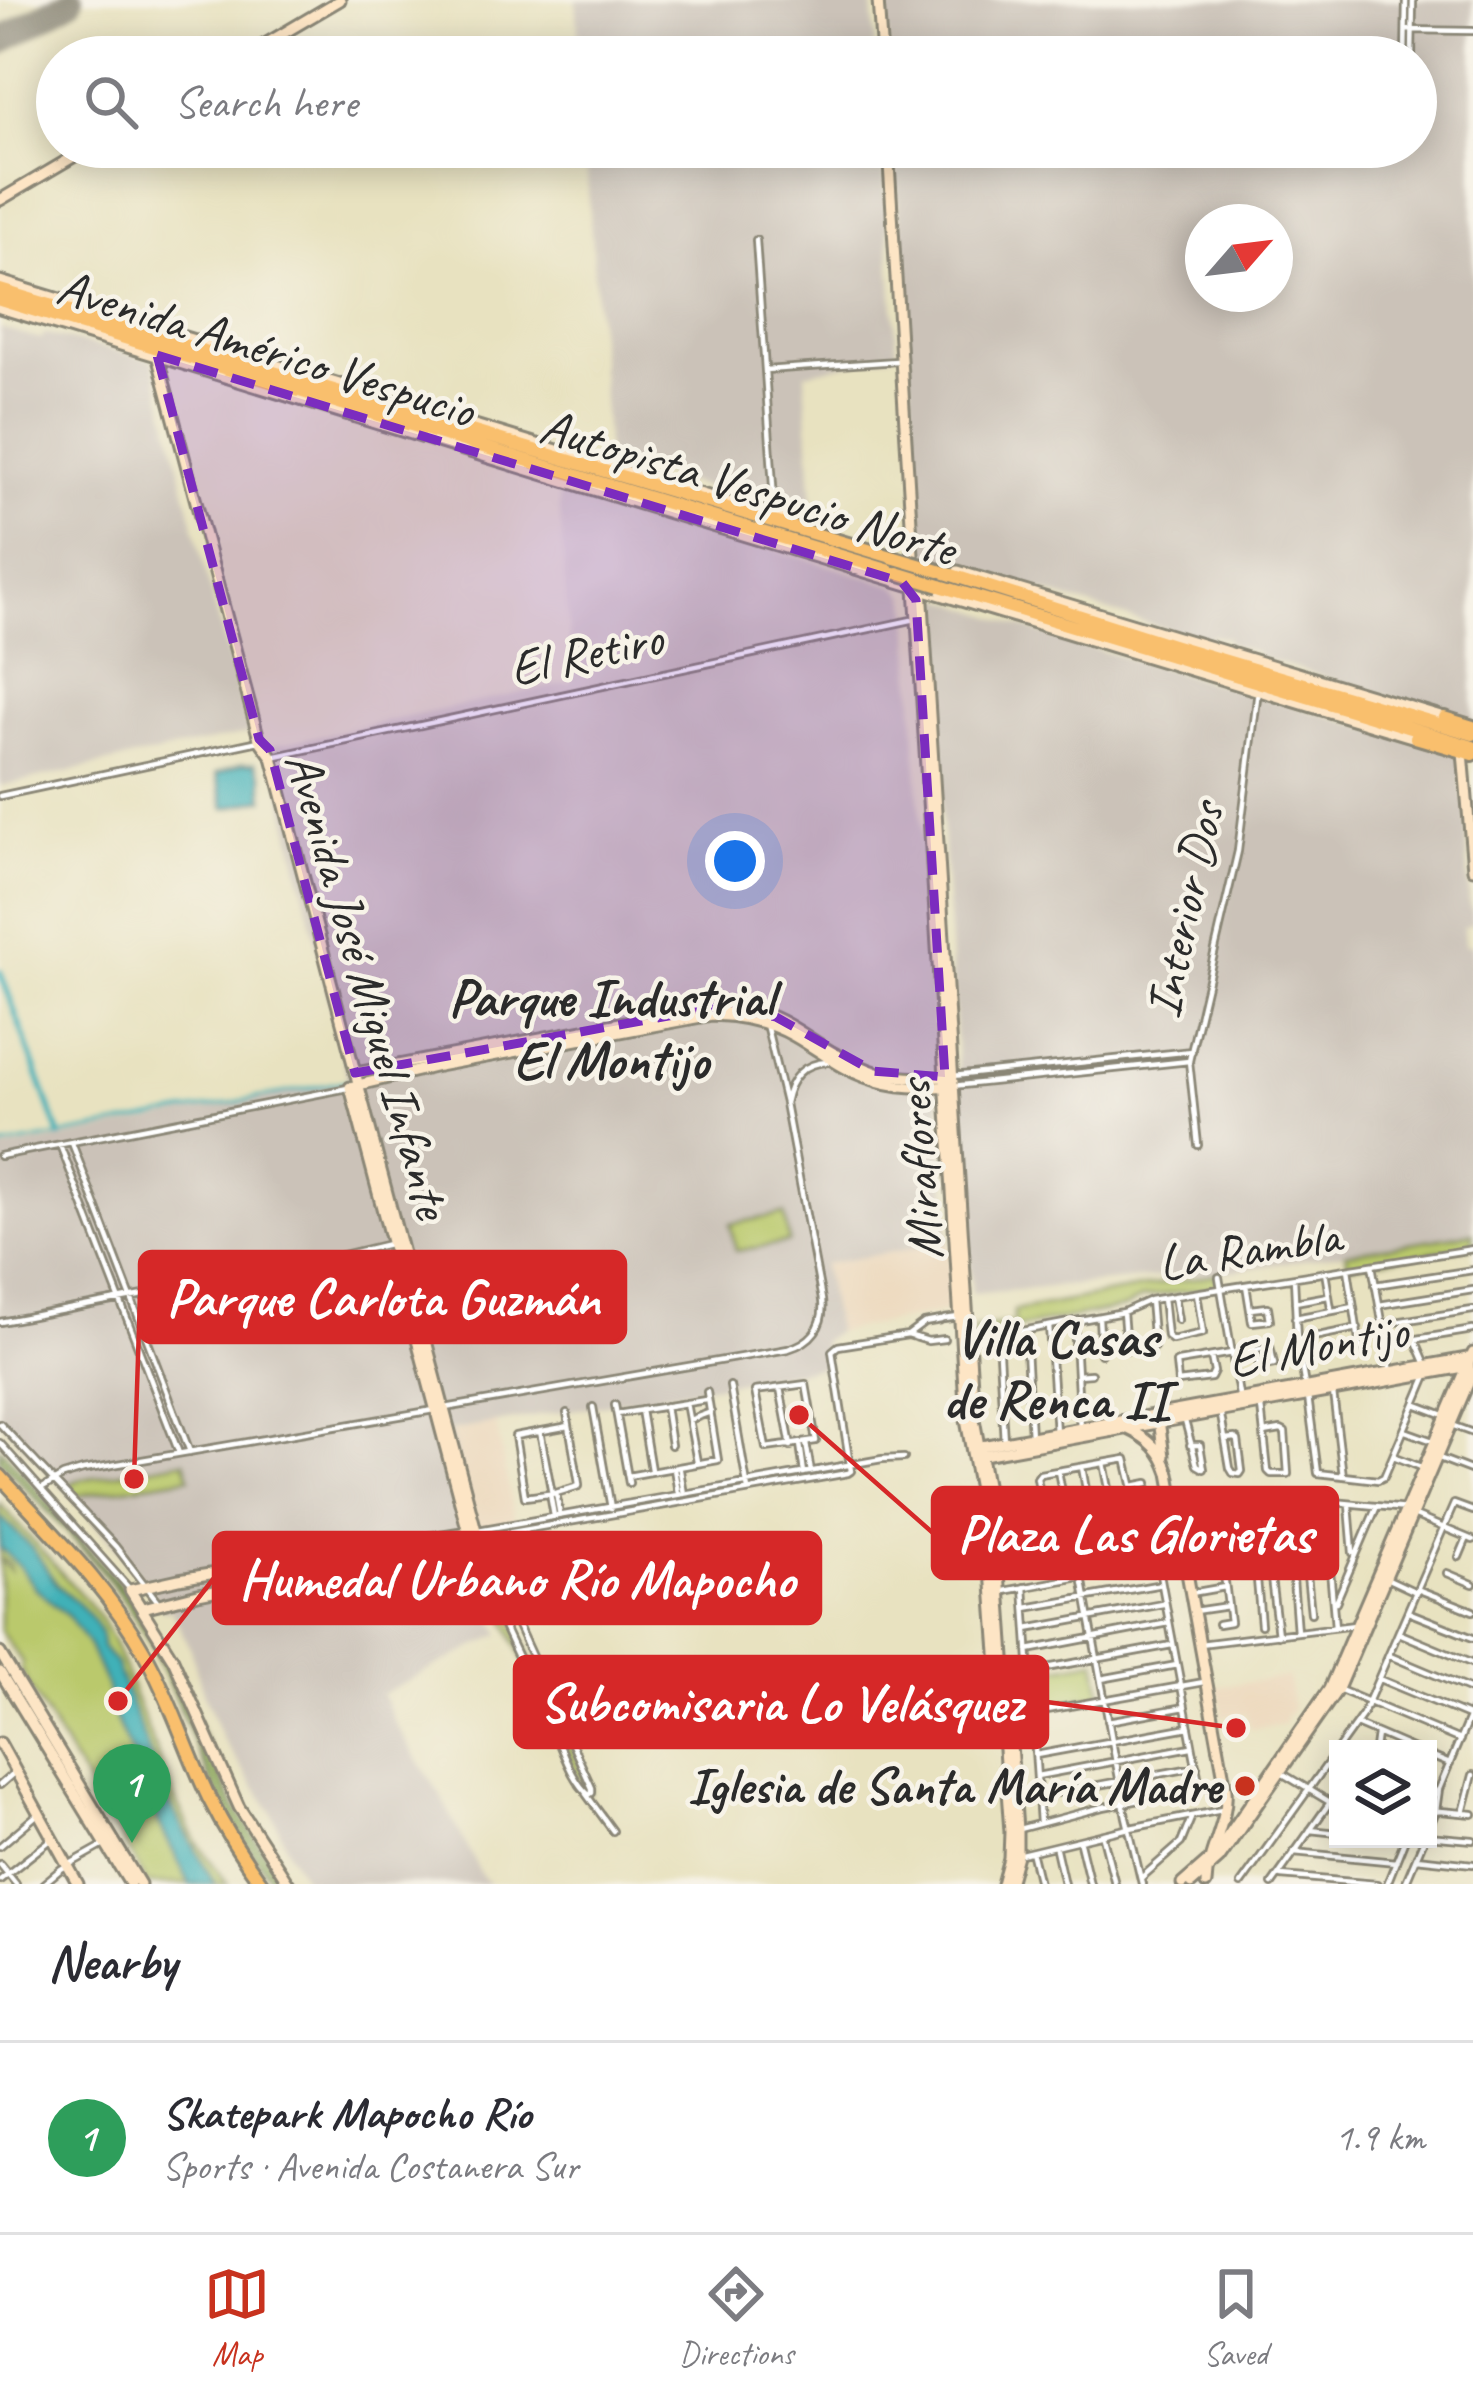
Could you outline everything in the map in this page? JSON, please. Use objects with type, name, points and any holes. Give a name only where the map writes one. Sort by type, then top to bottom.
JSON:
[{"type":"highway","name":"Autopista Vespucio Norte","points":[[0,299],[296,379],[900,578],[1473,730]]},
{"type":"highway","name":"Autopista Vespucio Norte","points":[[0,299],[560,465],[936,567],[1470,751]]},
{"type":"highway","points":[[240,353],[296,379]]},
{"type":"highway","points":[[560,465],[613,466]]},
{"type":"highway","points":[[560,465],[623,499]]},
{"type":"highway","points":[[1145,627],[1195,657]]},
{"type":"highway","points":[[1118,647],[1195,657]]},
{"type":"highway","points":[[1390,710],[1444,717]]},
{"type":"highway","points":[[1363,713],[1415,738]]},
{"type":"highway","points":[[0,1476],[97,1583],[134,1635],[208,1796],[258,1884]]},
{"type":"highway","points":[[0,1486],[122,1629],[148,1674],[210,1816],[258,1884]]},
{"type":"main road","name":"Avenida Américo Vespucio","points":[[1444,717],[1473,730]]},
{"type":"main road","name":"Avenida Américo Vespucio","points":[[1415,738],[1470,751]]},
{"type":"street","points":[[279,36],[340,0]]},
{"type":"street","points":[[878,0],[881,36]]},
{"type":"street","points":[[1409,36],[1410,0]]},
{"type":"street","points":[[1409,30],[1473,31]]},
{"type":"street","points":[[0,200],[54,168]]},
{"type":"street","name":"Miraflores","points":[[889,168],[943,992]]},
{"type":"street","points":[[756,240],[776,516]]},
{"type":"street","name":"Avenida Américo Vespucio","points":[[0,281],[897,556],[1444,717]]},
{"type":"street","name":"Avenida Américo Vespucio","points":[[0,299],[158,356],[623,499],[938,589],[1415,738]]},
{"type":"street","name":"Avenida José Miguel Infante","points":[[158,356],[260,741],[272,757],[392,1244],[421,1339]]},
{"type":"street","points":[[765,370],[902,360]]},
{"type":"street","name":"Miraflores","points":[[913,520],[916,559]]},
{"type":"street","points":[[911,539],[897,556],[905,563],[900,578],[919,602],[938,589],[930,579],[930,570],[936,567]]},
{"type":"street","name":"Miraflores","points":[[919,602],[916,619],[970,1419],[997,1592],[1000,1718],[1010,1832],[1005,1884]]},
{"type":"street","name":"El Retiro","points":[[272,757],[916,619]]},
{"type":"street","name":"Interior Dos","points":[[1198,1145],[1190,1061],[1238,851],[1258,690]]},
{"type":"street","points":[[0,796],[260,741]]},
{"type":"street","points":[[1470,751],[1473,869]]},
{"type":"street","points":[[0,1156],[714,1006],[750,1009],[784,1021],[852,1063],[930,1082]]},
{"type":"street","points":[[658,1020],[730,1016],[766,1023],[836,1063],[876,1081],[904,1087],[1190,1061]]},
{"type":"street","points":[[41,1489],[83,1470],[792,1348],[811,1337],[822,1316],[822,1300],[766,1023]]},
{"type":"street","points":[[949,1081],[1192,1051]]},
{"type":"street","points":[[785,1103],[800,1071],[817,1063],[836,1063]]},
{"type":"street","name":"Avenida José Miguel Infante","points":[[362,1114],[483,1576],[564,1754],[586,1794],[592,1794],[494,1572],[473,1535]]},
{"type":"street","points":[[72,1143],[190,1452]]},
{"type":"street","points":[[60,1145],[179,1454]]},
{"type":"street","name":"Miraflores","points":[[957,1215],[959,1317],[965,1339]]},
{"type":"street","points":[[90,1225],[102,1220]]},
{"type":"street","points":[[0,1322],[392,1244]]},
{"type":"street","name":"La Rambla","points":[[908,1335],[928,1341],[998,1336],[1124,1312],[1150,1300],[1473,1250]]},
{"type":"street","points":[[1372,1265],[1392,1376]]},
{"type":"street","points":[[1300,1361],[1360,1348],[1348,1269]]},
{"type":"street","points":[[1376,1286],[1473,1270]]},
{"type":"street","points":[[1325,1272],[1331,1311]]},
{"type":"street","points":[[1220,1277],[1242,1403]]},
{"type":"street","points":[[1294,1277],[1297,1340],[1318,1473],[1382,1480],[1427,1369],[1415,1340]]},
{"type":"street","points":[[1246,1285],[1250,1309],[1253,1323],[1270,1321],[1269,1308],[1250,1309]]},
{"type":"street","points":[[1379,1305],[1473,1290]]},
{"type":"street","points":[[1163,1298],[1168,1340],[1203,1334],[1197,1292]]},
{"type":"street","points":[[1174,1296],[1178,1320]]},
{"type":"street","points":[[1295,1302],[1328,1296]]},
{"type":"street","points":[[1150,1300],[1154,1347]]},
{"type":"street","points":[[1295,1318],[1354,1307]]},
{"type":"street","points":[[1382,1324],[1473,1310]]},
{"type":"street","points":[[1124,1312],[1126,1350]]},
{"type":"street","points":[[130,1590],[242,1568],[848,1473],[832,1351],[838,1346],[908,1335],[926,1322],[959,1317]]},
{"type":"street","points":[[1099,1317],[1101,1354]]},
{"type":"street","points":[[1074,1322],[1080,1429]]},
{"type":"street","points":[[1049,1326],[1055,1433]]},
{"type":"street","points":[[1297,1340],[1358,1328]]},
{"type":"street","points":[[1024,1330],[1031,1438]]},
{"type":"street","points":[[1386,1344],[1473,1330]]},
{"type":"street","points":[[998,1336],[1004,1442]]},
{"type":"street","points":[[1211,1357],[1211,1378],[1178,1382],[1176,1363],[1256,1349]]},
{"type":"street","points":[[1418,1494],[1436,1442],[1467,1396],[1472,1361]]},
{"type":"street","points":[[1182,1884],[1206,1873],[1225,1830],[1279,1770],[1329,1689],[1397,1543],[1472,1361]]},
{"type":"street","name":"El Montijo","points":[[975,1452],[1004,1442],[1472,1361]]},
{"type":"street","points":[[1077,1375],[1091,1374]]},
{"type":"street","name":"El Montijo","points":[[1306,1391],[1333,1390],[1392,1376]]},
{"type":"street","points":[[151,1381],[161,1377]]},
{"type":"street","points":[[806,1384],[816,1441],[803,1444],[770,1450],[764,1442],[755,1391],[806,1384]]},
{"type":"street","points":[[730,1386],[748,1487]]},
{"type":"street","points":[[780,1388],[791,1446]]},
{"type":"street","points":[[1333,1390],[1343,1476]]},
{"type":"street","points":[[615,1405],[629,1479],[718,1460],[708,1395],[617,1414]]},
{"type":"street","points":[[1261,1399],[1264,1433],[1269,1473],[1286,1475],[1290,1472],[1284,1431],[1264,1433]]},
{"type":"street","points":[[686,1403],[698,1465]]},
{"type":"street","points":[[1415,1404],[1473,1433]]},
{"type":"street","points":[[665,1406],[671,1444]]},
{"type":"street","points":[[593,1407],[611,1510]]},
{"type":"street","points":[[1220,1407],[1225,1439],[1232,1472],[1240,1474],[1238,1440],[1225,1439]]},
{"type":"street","points":[[640,1410],[651,1472]]},
{"type":"street","points":[[689,1420],[711,1412]]},
{"type":"street","points":[[567,1413],[579,1485],[525,1497],[514,1439],[569,1426]]},
{"type":"street","points":[[1183,1413],[1190,1445]]},
{"type":"street","points":[[1159,1418],[1226,1784],[1225,1830]]},
{"type":"street","name":"El Montijo","points":[[975,1452],[1126,1429],[1159,1418]]},
{"type":"street","points":[[0,1424],[116,1547],[159,1603]]},
{"type":"street","name":"El Montijo","points":[[1106,1424],[1126,1429]]},
{"type":"street","points":[[1126,1429],[1150,1442],[1164,1459]]},
{"type":"street","points":[[540,1431],[557,1516]]},
{"type":"street","points":[[1405,1431],[1436,1442]]},
{"type":"street","points":[[0,1443],[143,1608],[173,1659],[239,1807],[290,1884]]},
{"type":"street","points":[[803,1444],[808,1473]]},
{"type":"street","points":[[1394,1456],[1425,1468]]},
{"type":"street","points":[[1434,1456],[1473,1471]]},
{"type":"street","points":[[143,1608],[411,1554],[557,1516],[904,1458]]},
{"type":"street","points":[[1054,1561],[1037,1475],[1127,1460],[1138,1509]]},
{"type":"street","points":[[1105,1462],[1114,1514]]},
{"type":"street","points":[[1082,1467],[1091,1518]]},
{"type":"street","points":[[677,1469],[681,1494]]},
{"type":"street","points":[[1058,1471],[1142,1881]]},
{"type":"street","points":[[1133,1486],[1148,1483]]},
{"type":"street","points":[[1016,1490],[1030,1564]]},
{"type":"street","points":[[1202,1497],[1224,1497],[1295,1502],[1298,1541],[1207,1548],[1202,1497]]},
{"type":"street","points":[[1224,1497],[1228,1549]]},
{"type":"street","points":[[1248,1498],[1251,1546]]},
{"type":"street","points":[[1271,1499],[1274,1545]]},
{"type":"street","points":[[1313,1500],[1410,1512],[1470,1539],[1459,1557]]},
{"type":"street","points":[[1324,1501],[1335,1628]]},
{"type":"street","points":[[992,1537],[1174,1502]]},
{"type":"street","points":[[1348,1503],[1354,1559]]},
{"type":"street","points":[[1342,1740],[1369,1702],[1454,1504],[1473,1511]]},
{"type":"street","points":[[1333,1607],[1376,1506]]},
{"type":"street","points":[[1179,1526],[1202,1524]]},
{"type":"street","points":[[1192,1884],[1219,1859],[1338,1689],[1397,1543]]},
{"type":"street","points":[[997,1592],[1185,1558]]},
{"type":"street","points":[[1158,1563],[1201,1789]]},
{"type":"street","points":[[1292,1565],[1298,1632]]},
{"type":"street","points":[[1262,1625],[1255,1569],[1306,1566],[1311,1613]]},
{"type":"street","points":[[242,1568],[243,1586]]},
{"type":"street","points":[[222,1572],[228,1579],[227,1588]]},
{"type":"street","points":[[483,1576],[494,1572]]},
{"type":"street","points":[[1204,1574],[1235,1573]]},
{"type":"street","points":[[1447,1573],[1473,1584]]},
{"type":"street","points":[[1224,1574],[1230,1622]]},
{"type":"street","points":[[1271,1578],[1278,1633]]},
{"type":"street","points":[[1386,1578],[1473,1611]]},
{"type":"street","points":[[1026,1609],[1162,1584]]},
{"type":"street","points":[[1024,1587],[1040,1823]]},
{"type":"street","points":[[1191,1593],[1225,1587]]},
{"type":"street","points":[[1294,1597],[1309,1595]]},
{"type":"street","points":[[1258,1600],[1274,1598]]},
{"type":"street","points":[[1027,1629],[1166,1604]]},
{"type":"street","points":[[1194,1611],[1228,1606]]},
{"type":"street","points":[[1408,1612],[1473,1638]]},
{"type":"street","points":[[1218,1624],[1242,1620]]},
{"type":"street","points":[[1028,1650],[1169,1623]]},
{"type":"street","points":[[1200,1645],[1358,1624]]},
{"type":"street","points":[[1399,1633],[1473,1664]]},
{"type":"street","points":[[1030,1671],[1173,1645]]},
{"type":"street","points":[[1389,1656],[1473,1691]]},
{"type":"street","points":[[1,1663],[140,1884]]},
{"type":"street","points":[[1101,1679],[1177,1665]]},
{"type":"street","points":[[1379,1679],[1469,1717]]},
{"type":"street","points":[[1000,1718],[1207,1681]]},
{"type":"street","points":[[1338,1689],[1460,1740]]},
{"type":"street","points":[[1108,1721],[1186,1706]]},
{"type":"street","points":[[1437,1796],[1473,1708]]},
{"type":"street","points":[[1356,1724],[1392,1740]]},
{"type":"street","points":[[1036,1755],[1190,1727]]},
{"type":"street","points":[[1376,1740],[1377,1733]]},
{"type":"street","points":[[0,1743],[78,1884]]},
{"type":"street","points":[[1037,1776],[1193,1746]]},
{"type":"street","points":[[1244,1883],[1329,1759]]},
{"type":"street","points":[[1437,1759],[1450,1764]]},
{"type":"street","points":[[1039,1796],[1197,1767]]},
{"type":"street","points":[[1279,1770],[1329,1802]]},
{"type":"street","points":[[0,1785],[16,1771]]},
{"type":"street","points":[[1463,1813],[1473,1775]]},
{"type":"street","points":[[1010,1832],[1123,1803],[1226,1784]]},
{"type":"street","points":[[586,1794],[613,1831]]},
{"type":"street","points":[[1272,1884],[1329,1804]]},
{"type":"street","points":[[1017,1855],[1226,1809]]},
{"type":"street","points":[[1437,1812],[1473,1814]]},
{"type":"street","points":[[1,1843],[39,1813]]},
{"type":"street","points":[[1142,1881],[1181,1843],[1192,1816]]},
{"type":"street","points":[[1310,1831],[1329,1832]]},
{"type":"street","name":"Miraflores","points":[[1005,1884],[1017,1855],[1010,1832]]},
{"type":"street","points":[[1103,1834],[1115,1884]]},
{"type":"street","points":[[1437,1836],[1473,1840]]},
{"type":"street","points":[[0,1880],[52,1838]]},
{"type":"street","points":[[1079,1840],[1090,1884]]},
{"type":"street","points":[[43,1884],[109,1841]]},
{"type":"street","points":[[109,1841],[130,1884]]},
{"type":"street","points":[[1055,1846],[1064,1884]]},
{"type":"street","points":[[1387,1884],[1401,1848]]},
{"type":"street","points":[[1418,1884],[1405,1884],[1421,1848]]},
{"type":"street","points":[[1032,1852],[1039,1884]]},
{"type":"street","points":[[1294,1852],[1396,1862]]},
{"type":"street","points":[[1416,1858],[1473,1864]]},
{"type":"street","points":[[0,1864],[16,1884]]},
{"type":"street","points":[[1278,1875],[1377,1884]]},
{"type":"highlighted area","points":[[157,355],[902,582],[916,600],[945,1077],[873,1071],[776,1017],[723,1006],[355,1073],[270,750],[259,739]]},
{"type":"shaded area","points":[[576,0],[872,0],[874,36],[579,36]]},
{"type":"shaded area","points":[[885,0],[1473,0],[1473,722],[1259,657],[1227,643],[1227,638],[1211,634],[1209,642],[922,555],[895,168],[1437,168],[1437,36],[888,36]]},
{"type":"shaded area","points":[[586,168],[884,168],[897,350],[894,355],[805,373],[814,521],[607,457]]},
{"type":"shaded area","points":[[0,328],[153,360],[250,733],[0,786]]},
{"type":"shaded area","points":[[558,484],[896,586],[907,596],[949,1242],[823,1264],[836,1332],[822,1341],[827,1366],[450,1431],[479,1539],[231,1596],[464,1548],[501,1634],[382,1694],[490,1884],[308,1884],[271,1811],[222,1738],[171,1610],[163,1611],[146,1582],[0,1421],[0,1150],[348,1082],[271,746],[572,682]]},
{"type":"shaded area","points":[[939,597],[1039,633],[1458,753],[1473,914],[1472,924],[1463,928],[1466,945],[1473,945],[1473,1233],[1233,1271],[972,1294],[929,613]]},
{"type":"shaded area","points":[[949,1242],[954,1310],[836,1332],[823,1264]]},
{"type":"shaded area","points":[[496,1423],[515,1522],[477,1528],[450,1432]]},
{"type":"shaded area","points":[[1288,1677],[1293,1710],[1284,1724],[1250,1729],[1246,1713],[1220,1717],[1223,1710],[1214,1687]]},
{"type":"green space","points":[[784,1214],[789,1242],[736,1251],[730,1224]]},
{"type":"green space","points":[[1473,1233],[1473,1246],[1348,1265],[1346,1253]]},
{"type":"green space","points":[[1216,1274],[1218,1286],[974,1336],[974,1329],[1014,1323],[1014,1311]]},
{"type":"green space","points":[[0,1447],[134,1601],[174,1670],[232,1802],[285,1884],[275,1884],[229,1817],[133,1614],[87,1553],[0,1460]]},
{"type":"green space","points":[[185,1461],[190,1477],[77,1496],[67,1485],[79,1480]]},
{"type":"green space","points":[[0,1504],[100,1617],[176,1802],[197,1843],[228,1884],[147,1884],[100,1806],[28,1684],[22,1662],[0,1631],[0,1560],[10,1570],[9,1563],[0,1558]]},
{"type":"green space","points":[[488,1573],[591,1789],[589,1793],[486,1578]]},
{"type":"green space","points":[[1096,1660],[1102,1694],[1034,1707],[1032,1672]]},
{"type":"water","points":[[255,763],[262,776],[264,799],[225,808],[216,774]]},
{"type":"water","points":[[0,1516],[98,1628],[168,1801],[215,1884],[190,1884],[151,1808],[89,1646],[69,1617],[37,1590],[0,1547]]},
{"type":"waterway","points":[[0,971],[60,1136]]},
{"type":"waterway","points":[[0,1147],[345,1081]]},
{"type":"runway","points":[[0,42],[70,0]]},
{"type":"place","name":"Plaza Las Glorietas","points":[[799,1415]]},
{"type":"place","name":"Parque Carlota Guzmán","points":[[134,1479]]},
{"type":"place","name":"Humedal Urbano Río Mapocho","points":[[118,1701]]},
{"type":"place","name":"Subcomisaria Lo Velásquez","points":[[1236,1728]]},
{"type":"place","name":"Iglesia de Santa María Madre","points":[[1245,1786]]},
{"type":"place","name":"Skatepark Mapocho Río","points":[[132,1843]]},
{"type":"district","name":"Parque Industrial El Montijo","points":[[611,1029]]},
{"type":"district","name":"Villa Casas de Renca II","points":[[1056,1369]]}]
